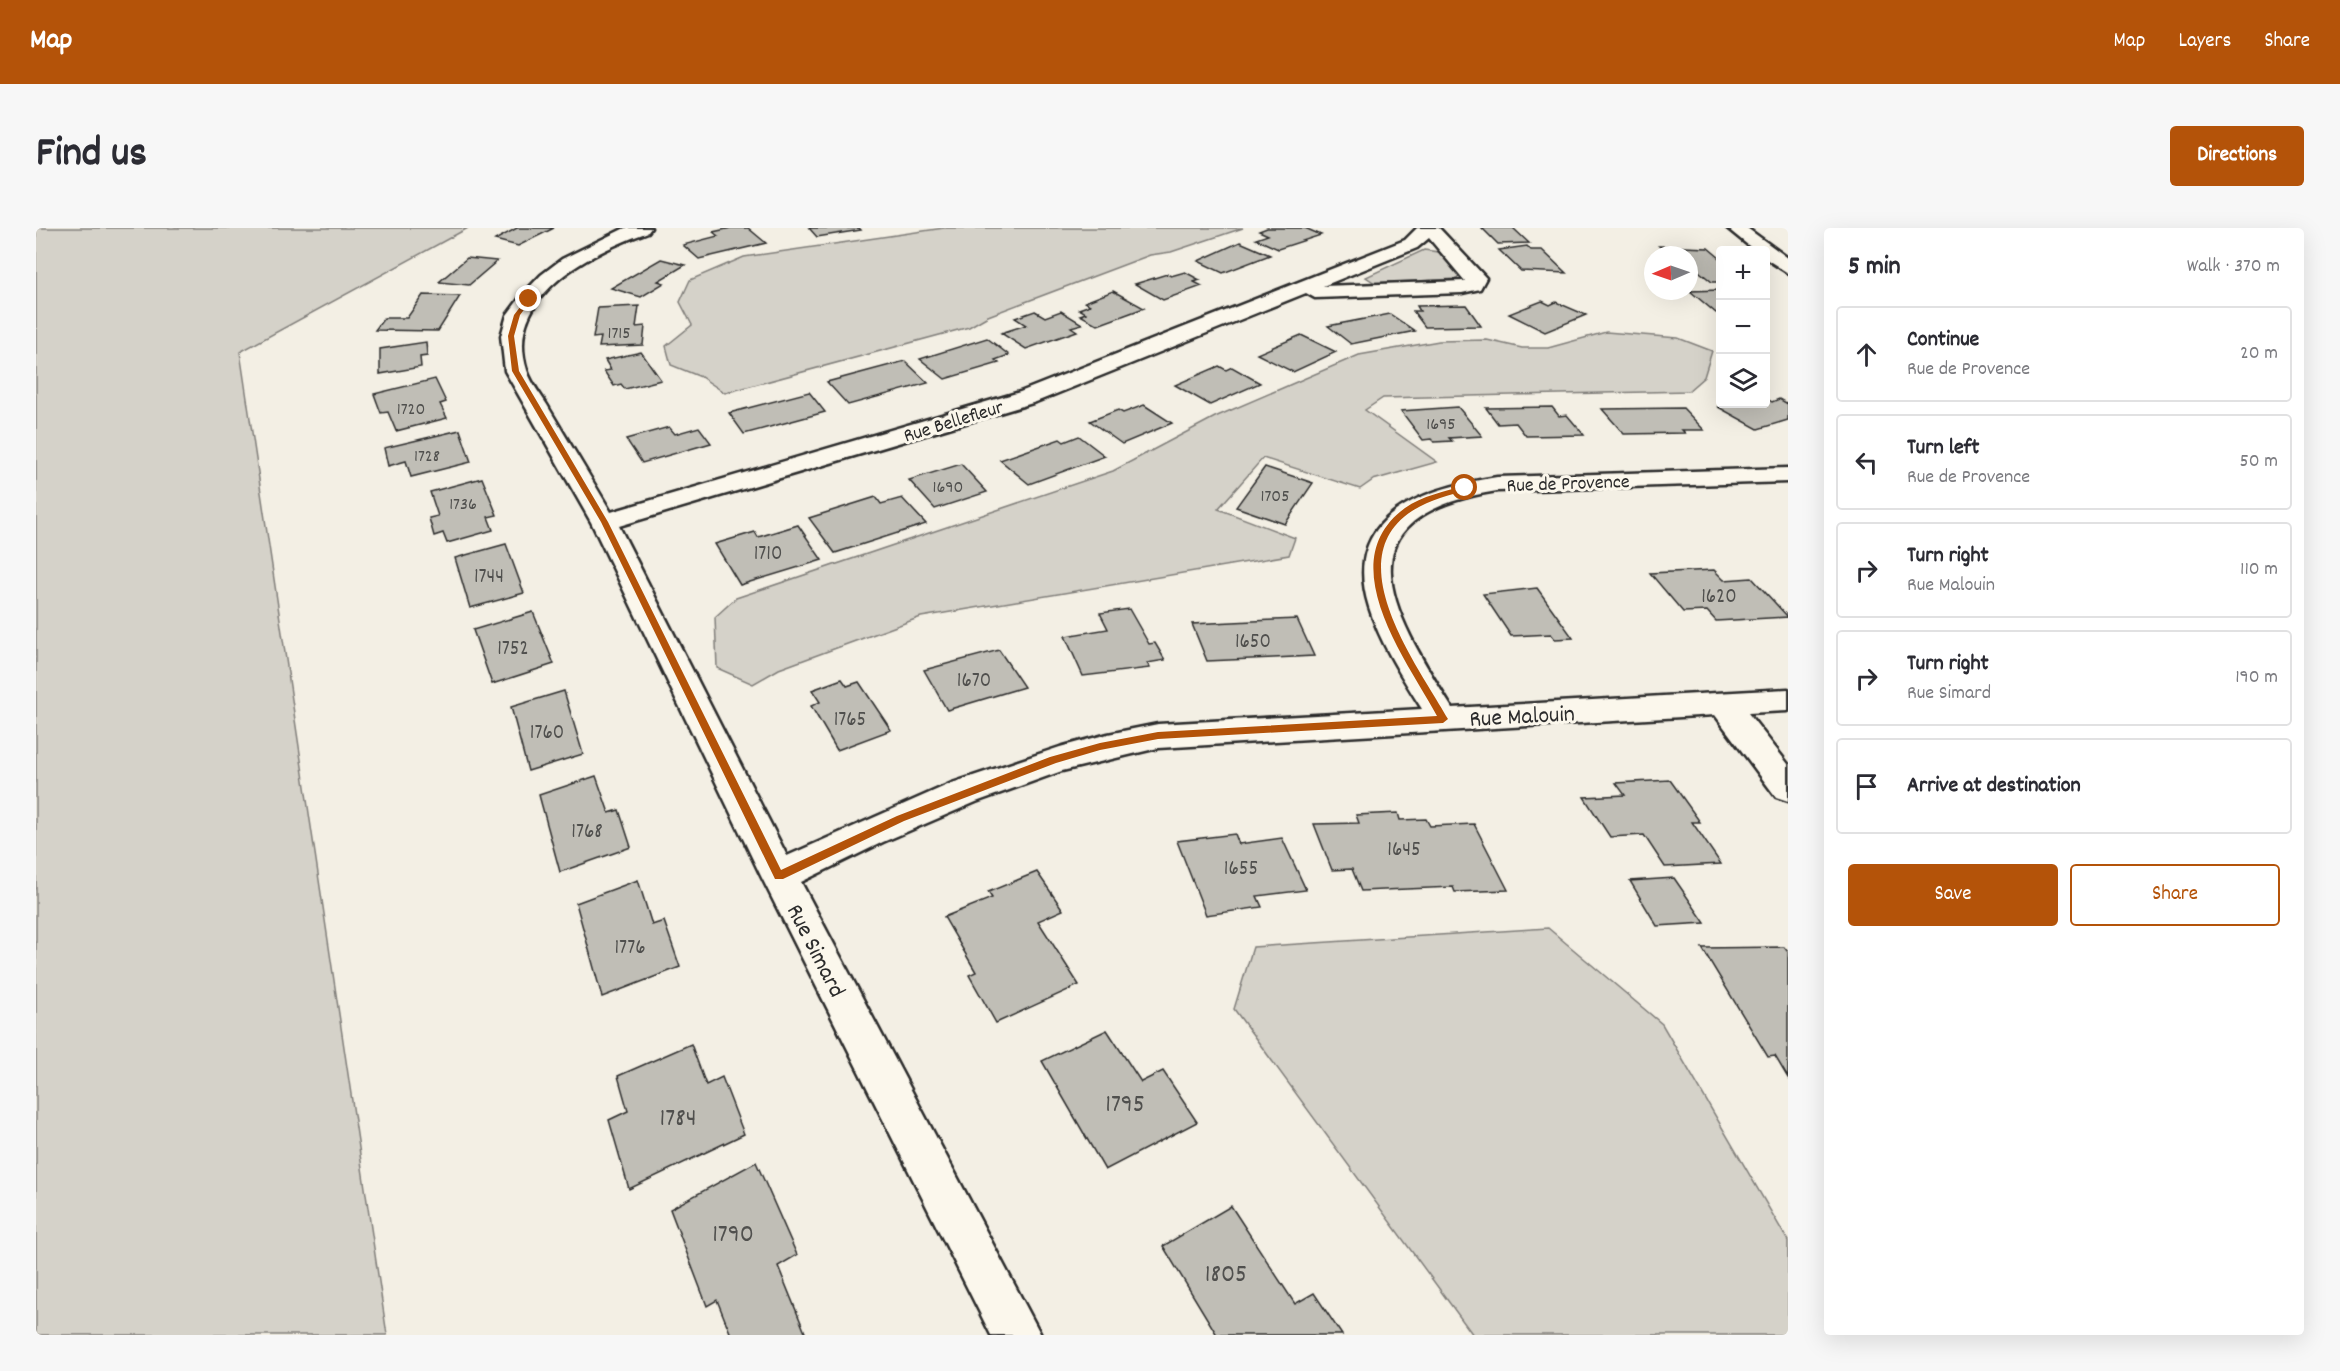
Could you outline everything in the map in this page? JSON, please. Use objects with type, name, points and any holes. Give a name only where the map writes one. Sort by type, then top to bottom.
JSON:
[{"type":"street","name":"Rue Simard","points":[[642,228],[615,238],[569,263],[548,279],[517,315],[511,336],[516,371],[604,522],[779,876],[1017,1335]]},
{"type":"street","name":"Rue Bellefleur","points":[[604,522],[1028,397],[1411,244],[1428,228],[1476,278],[1473,285],[1462,288],[1292,292]]},
{"type":"street","points":[[1736,228],[1788,267]]},
{"type":"street","name":"Rue de Provence","points":[[1443,719],[1388,618],[1379,594],[1376,570],[1381,545],[1390,526],[1409,509],[1432,498],[1465,488],[1497,484],[1788,475]]},
{"type":"street","name":"Rue Malouin","points":[[779,876],[901,818],[1032,768],[1100,746],[1158,735],[1788,700]]},
{"type":"street","points":[[1723,703],[1788,788]]},
{"type":"shaded area","points":[[36,228],[468,228],[240,352],[387,1335],[36,1335]]},
{"type":"shaded area","points":[[944,228],[1243,228],[1171,252],[1150,255],[988,316],[969,327],[725,393],[701,377],[671,365],[666,346],[692,325],[680,302],[690,280],[744,257]]},
{"type":"shaded area","points":[[1424,250],[1439,252],[1460,273],[1457,279],[1375,283],[1366,277]]},
{"type":"shaded area","points":[[1606,332],[1678,338],[1712,351],[1704,377],[1688,391],[1383,398],[1365,410],[1437,462],[1373,480],[1360,489],[1263,458],[1218,509],[1295,538],[1289,555],[921,617],[779,669],[753,684],[717,668],[715,617],[736,598],[1113,471],[1215,417],[1359,355],[1439,341],[1487,340],[1522,348],[1548,348]]},
{"type":"shaded area","points":[[1548,928],[1662,1024],[1788,1241],[1788,1335],[1473,1335],[1234,1009],[1253,947]]},
{"type":"building","points":[[517,228],[554,228],[518,246],[495,240]]},
{"type":"building","points":[[731,228],[748,228],[766,243],[699,259],[683,245],[718,236],[713,232]]},
{"type":"building","points":[[809,228],[859,228],[861,230],[817,237]]},
{"type":"building","points":[[1267,228],[1305,228],[1321,235],[1278,249],[1256,239],[1268,235],[1259,231]]},
{"type":"building","points":[[1482,228],[1513,228],[1529,243],[1498,244]]},
{"type":"building","points":[[1240,242],[1270,255],[1223,273],[1198,261]]},
{"type":"building","points":[[1527,246],[1531,250],[1542,250],[1566,273],[1521,271],[1499,250]]},
{"type":"building","points":[[1698,248],[1708,248],[1716,255],[1716,282],[1712,282],[1698,270]]},
{"type":"building","points":[[467,258],[497,261],[469,285],[439,282]]},
{"type":"building","points":[[661,259],[685,265],[658,281],[664,283],[641,297],[611,288]]},
{"type":"building","points":[[1185,272],[1200,280],[1194,282],[1202,286],[1163,300],[1135,284],[1167,274],[1171,276]]},
{"type":"building","points":[[1716,290],[1716,313],[1698,298],[1698,291]]},
{"type":"building","points":[[1113,291],[1144,308],[1098,325],[1080,315],[1086,313],[1079,309],[1090,305],[1085,302]]},
{"type":"building","points":[[423,295],[460,296],[438,331],[375,330],[384,318],[407,318]]},
{"type":"building","points":[[1542,301],[1550,305],[1556,302],[1586,315],[1545,332],[1509,314]]},
{"type":"building","points":[[1466,305],[1481,326],[1425,327],[1413,311],[1420,311],[1417,306]]},
{"type":"building","points":[[639,306],[636,327],[645,326],[643,345],[599,347],[601,337],[593,338],[598,308]]},
{"type":"building","points":[[1035,311],[1045,317],[1061,311],[1082,324],[1071,327],[1077,331],[1026,349],[1001,333],[1026,325],[1015,318]]},
{"type":"building","points":[[1390,314],[1415,331],[1351,344],[1328,326]]},
{"type":"building","points":[[1301,335],[1336,352],[1293,372],[1257,354]]},
{"type":"building","points":[[987,338],[1009,355],[995,360],[999,363],[945,379],[920,359]]},
{"type":"building","points":[[426,342],[427,356],[420,357],[421,367],[380,374],[380,349]]},
{"type":"building","points":[[641,352],[661,380],[625,389],[621,384],[614,386],[604,371],[611,370],[605,360]]},
{"type":"building","points":[[905,361],[928,383],[848,405],[827,382]]},
{"type":"building","points":[[1219,366],[1226,370],[1232,367],[1260,383],[1210,405],[1175,385]]},
{"type":"building","points":[[435,379],[446,402],[440,404],[447,418],[396,431],[388,412],[381,413],[374,394]]},
{"type":"building","points":[[809,392],[825,412],[744,434],[729,413]]},
{"type":"building","points":[[1779,399],[1788,404],[1788,420],[1758,429],[1720,408],[1770,408],[1770,401]]},
{"type":"building","points":[[1144,405],[1172,423],[1122,444],[1090,421],[1118,410],[1123,413]]},
{"type":"building","points":[[1458,407],[1482,436],[1449,438],[1452,441],[1423,440],[1401,411]]},
{"type":"building","points":[[1552,407],[1559,416],[1567,415],[1584,435],[1526,436],[1516,423],[1498,424],[1486,408]]},
{"type":"building","points":[[1683,408],[1704,430],[1682,430],[1685,433],[1624,434],[1602,409]]},
{"type":"building","points":[[669,427],[675,434],[699,427],[711,443],[642,463],[626,439]]},
{"type":"building","points":[[460,430],[471,462],[411,477],[406,461],[388,466],[384,448]]},
{"type":"building","points":[[1079,436],[1105,456],[1029,484],[1000,460],[1060,439],[1064,442]]},
{"type":"building","points":[[961,464],[987,492],[935,509],[909,480]]},
{"type":"building","points":[[1265,467],[1313,483],[1285,524],[1236,507]]},
{"type":"building","points":[[482,478],[497,515],[488,517],[493,530],[447,543],[443,533],[434,536],[429,518],[438,516],[430,492]]},
{"type":"building","points":[[876,497],[881,504],[902,498],[926,524],[835,553],[809,518]]},
{"type":"building","points":[[798,525],[822,560],[740,585],[715,544],[755,532],[758,537]]},
{"type":"building","points":[[506,544],[524,593],[470,608],[455,558]]},
{"type":"building","points":[[1714,570],[1724,580],[1752,578],[1788,617],[1716,621],[1707,611],[1683,612],[1650,573]]},
{"type":"building","points":[[1537,588],[1573,638],[1555,639],[1551,634],[1511,636],[1483,594]]},
{"type":"building","points":[[1129,609],[1149,644],[1155,643],[1165,660],[1147,663],[1150,668],[1083,676],[1065,636],[1108,629],[1100,613]]},
{"type":"building","points":[[533,612],[554,664],[492,684],[473,630]]},
{"type":"building","points":[[1297,619],[1314,656],[1207,661],[1192,624]]},
{"type":"building","points":[[999,650],[1024,687],[947,710],[924,670]]},
{"type":"building","points":[[842,679],[847,686],[859,682],[891,730],[837,750],[811,706],[820,702],[812,690]]},
{"type":"building","points":[[564,691],[583,754],[528,771],[511,707]]},
{"type":"building","points":[[596,776],[609,813],[619,810],[631,847],[560,872],[539,795]]},
{"type":"building","points":[[1670,780],[1700,822],[1692,822],[1721,864],[1665,867],[1644,835],[1610,837],[1584,797],[1625,795],[1616,783]]},
{"type":"building","points":[[1398,813],[1400,820],[1426,819],[1430,826],[1474,824],[1508,890],[1455,892],[1453,887],[1361,891],[1352,869],[1332,870],[1314,824],[1359,823],[1356,815]]},
{"type":"building","points":[[1235,834],[1239,844],[1282,838],[1306,890],[1257,896],[1262,907],[1206,915],[1177,841]]},
{"type":"building","points":[[1037,872],[1063,910],[1038,921],[1079,985],[996,1023],[969,975],[976,972],[944,917],[992,898],[988,892]]},
{"type":"building","points":[[1674,878],[1705,923],[1657,926],[1630,881]]},
{"type":"building","points":[[638,880],[652,925],[664,921],[680,967],[602,997],[576,903]]},
{"type":"building","points":[[1784,947],[1788,952],[1788,1078],[1775,1056],[1768,1057],[1702,948]]},
{"type":"building","points":[[1107,1030],[1141,1082],[1163,1071],[1197,1122],[1105,1170],[1042,1061]]},
{"type":"building","points":[[691,1044],[706,1085],[722,1077],[744,1134],[629,1189],[609,1120],[628,1111],[618,1076]]},
{"type":"building","points":[[756,1162],[797,1255],[778,1266],[806,1335],[731,1335],[717,1300],[707,1306],[670,1209]]},
{"type":"building","points":[[1231,1206],[1295,1304],[1314,1293],[1342,1335],[1217,1335],[1163,1246]]},
{"type":"route","points":[[529,299],[517,315],[511,336],[516,371],[604,522],[779,876],[901,818],[1000,779],[1100,746],[1158,735],[1443,719],[1388,618],[1379,594],[1376,570],[1381,545],[1390,526],[1409,509],[1432,498],[1465,488]]}]
